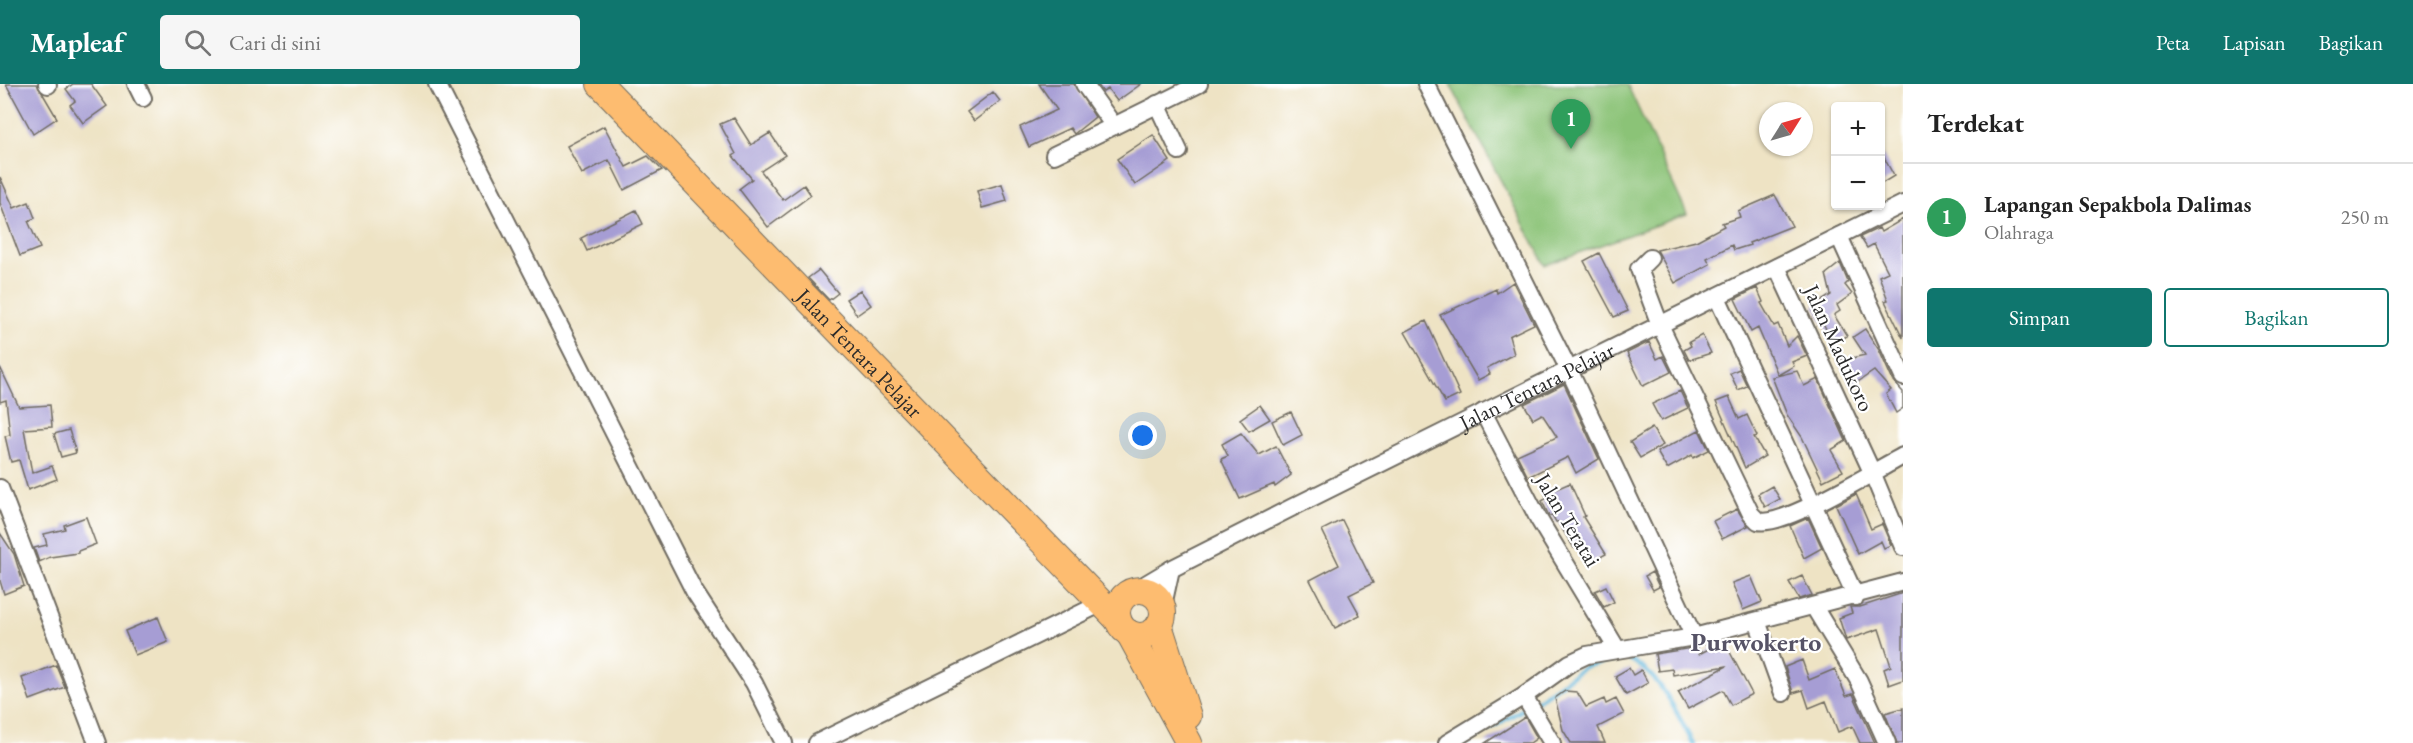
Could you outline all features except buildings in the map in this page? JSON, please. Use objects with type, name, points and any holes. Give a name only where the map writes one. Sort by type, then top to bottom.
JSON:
[{"type":"highway","name":"Jalan Tentara Pelajar","points":[[600,84],[980,480],[1084,582],[1116,619],[1189,743]]},
{"type":"highway","points":[[1084,582],[1130,593],[1149,593],[1160,603],[1161,618],[1196,743]]},
{"type":"highway","points":[[1130,593],[1118,606],[1116,619],[1142,636],[1149,634],[1161,618]]},
{"type":"street","points":[[437,84],[694,591],[750,675],[784,743]]},
{"type":"street","points":[[1084,84],[1114,126]]},
{"type":"street","points":[[1054,154],[1199,84]]},
{"type":"street","points":[[1426,84],[1569,370],[1694,637]]},
{"type":"street","points":[[1157,104],[1179,151]]},
{"type":"street","name":"Jalan Tentara Pelajar","points":[[1130,593],[1171,569],[1903,204]]},
{"type":"street","points":[[1839,236],[1903,377]]},
{"type":"street","points":[[1650,258],[1639,269],[1660,325],[1751,514],[1758,521],[1765,523],[1814,504],[1903,456]]},
{"type":"street","name":"Jalan Madukoro","points":[[1777,267],[1872,472],[1903,547]]},
{"type":"street","points":[[1717,297],[1856,597]]},
{"type":"street","name":"Jalan Teratai","points":[[1483,412],[1538,518],[1617,649]]},
{"type":"street","points":[[0,488],[97,743]]},
{"type":"street","points":[[1161,618],[1171,569]]},
{"type":"street","points":[[1447,743],[1528,703],[1570,663],[1587,656],[1694,637],[1856,597],[1903,582]]},
{"type":"street","points":[[1814,607],[1859,681],[1887,743]]},
{"type":"street","points":[[817,743],[1116,619]]},
{"type":"street","points":[[1757,621],[1783,693]]},
{"type":"street","points":[[1528,703],[1552,743]]},
{"type":"green space","points":[[1450,84],[1627,84],[1687,214],[1545,265]]},
{"type":"waterway","points":[[1465,743],[1532,704],[1586,666],[1625,657],[1638,664],[1658,683],[1693,743]]},
{"type":"place","name":"Lapangan Sepakbola Dalimas","points":[[1571,149]]},
{"type":"district","name":"Purwokerto","points":[[1756,642]]}]
